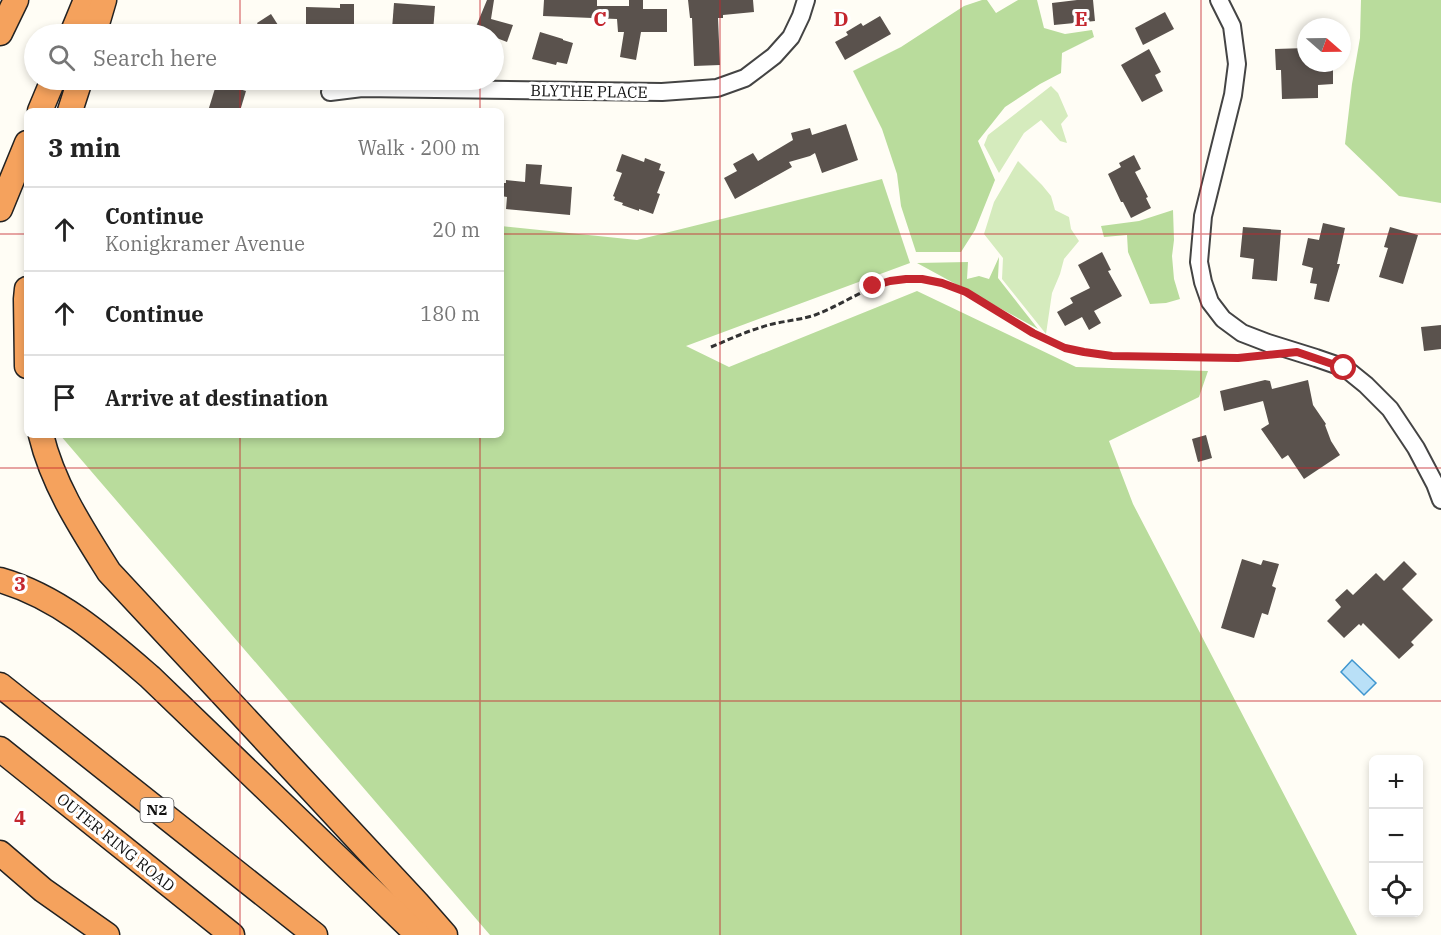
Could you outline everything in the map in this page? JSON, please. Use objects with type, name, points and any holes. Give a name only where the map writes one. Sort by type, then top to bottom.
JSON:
[{"type":"highway","points":[[0,33],[16,0]]},
{"type":"highway","points":[[76,24],[86,0]]},
{"type":"highway","points":[[97,24],[104,0]]},
{"type":"highway","points":[[41,108],[49,90]]},
{"type":"highway","points":[[71,108],[77,90]]},
{"type":"highway","points":[[0,209],[24,150]]},
{"type":"highway","points":[[41,438],[60,487],[79,525],[109,572],[445,935]]},
{"type":"highway","points":[[0,580],[78,618],[108,640],[150,677],[418,935]]},
{"type":"highway","name":"N2","points":[[0,685],[315,935]]},
{"type":"highway","name":"OUTER RING ROAD","points":[[0,749],[232,935]]},
{"type":"highway","points":[[0,853],[43,890],[107,935]]},
{"type":"street","name":"BLYTHE PLACE","points":[[504,90],[662,92],[717,88],[745,78],[774,56],[791,37],[806,0]]},
{"type":"street","points":[[1219,0],[1232,26],[1237,64],[1233,94],[1203,216],[1199,262],[1210,302],[1223,318],[1242,333],[1344,368],[1366,386],[1390,409],[1416,448],[1441,500]]},
{"type":"street","name":"BLYTHE PLACE","points":[[330,92],[346,90]]},
{"type":"path","points":[[711,347],[760,327],[783,321],[800,320],[873,286],[890,281],[922,279],[942,283],[966,292],[1033,333],[1065,348],[1112,356],[1136,357],[1238,358],[1262,356]]},
{"type":"green space","points":[[987,0],[996,13],[1018,0],[1037,0],[1044,28],[1065,34],[1092,30],[1094,37],[1062,53],[1061,73],[1005,107],[978,141],[995,180],[975,230],[961,252],[916,252],[901,206],[897,174],[882,129],[853,71],[901,47],[964,6]]},
{"type":"green space","points":[[1361,0],[1441,0],[1441,203],[1399,196],[1345,144],[1360,38]]},
{"type":"green space","points":[[1051,86],[1058,93],[1068,116],[1061,124],[1067,143],[1060,141],[1041,120],[1024,133],[999,173],[984,145],[988,135]]},
{"type":"green space","points":[[1018,161],[1051,196],[1055,210],[1069,217],[1071,229],[1079,241],[1064,259],[1052,293],[1046,334],[1002,279],[1003,258],[984,234],[994,202]]},
{"type":"green space","points":[[882,179],[910,263],[686,346],[729,367],[917,291],[1076,367],[1208,371],[1199,397],[1109,441],[1133,504],[1357,935],[490,935],[63,438],[504,438],[504,226],[637,240]]},
{"type":"green space","points":[[1173,210],[1172,256],[1174,279],[1180,299],[1150,304],[1128,252],[1127,235],[1104,237],[1101,226],[1139,221]]},
{"type":"green space","points":[[999,257],[998,278],[1038,329],[917,263],[968,262],[967,279],[979,276],[989,279]]},
{"type":"water","points":[[1352,660],[1376,683],[1364,695],[1341,672]]},
{"type":"building","points":[[487,0],[494,0],[491,19],[513,25],[507,42],[504,41],[504,24],[477,24]]},
{"type":"building","points":[[544,0],[597,0],[597,6],[629,6],[629,0],[643,0],[643,9],[667,9],[667,32],[641,32],[636,60],[620,57],[624,32],[618,32],[617,19],[543,16]]},
{"type":"building","points":[[688,0],[753,0],[754,12],[723,15],[723,18],[718,18],[720,65],[694,66],[692,18],[690,18]]},
{"type":"building","points":[[1093,0],[1095,21],[1054,25],[1052,3]]},
{"type":"building","points":[[394,3],[435,6],[434,24],[392,24]]},
{"type":"building","points":[[340,4],[354,4],[354,24],[306,24],[306,7],[340,8]]},
{"type":"building","points":[[1165,12],[1174,29],[1143,45],[1135,28]]},
{"type":"building","points":[[271,14],[277,24],[258,24]]},
{"type":"building","points":[[880,16],[891,34],[845,60],[835,42],[848,35],[846,32],[861,23],[863,26]]},
{"type":"building","points":[[540,32],[573,43],[567,64],[557,62],[556,65],[532,59]]},
{"type":"building","points":[[1297,48],[1297,72],[1333,72],[1333,84],[1318,85],[1318,98],[1282,99],[1281,70],[1276,70],[1275,49]]},
{"type":"building","points":[[1149,49],[1161,72],[1155,75],[1163,91],[1142,102],[1121,65]]},
{"type":"building","points":[[215,90],[246,91],[241,108],[209,108]]},
{"type":"building","points":[[846,124],[858,160],[822,173],[815,153],[789,162],[792,167],[735,199],[724,178],[737,171],[733,164],[753,153],[758,161],[793,140],[791,133],[810,128],[812,135]]},
{"type":"building","points":[[622,154],[644,162],[645,158],[661,164],[659,170],[665,172],[657,193],[660,194],[653,214],[622,205],[623,203],[614,200],[613,196],[622,173],[616,171]]},
{"type":"building","points":[[1134,155],[1141,169],[1135,172],[1151,208],[1131,218],[1108,174],[1121,167],[1119,163]]},
{"type":"building","points":[[526,164],[542,165],[540,184],[572,187],[570,215],[506,209],[507,197],[504,196],[504,183],[506,180],[525,182]]},
{"type":"building","points":[[1323,223],[1345,228],[1337,264],[1340,264],[1329,302],[1314,299],[1317,284],[1310,283],[1313,268],[1302,265],[1308,238],[1319,240]]},
{"type":"building","points":[[1243,227],[1281,230],[1277,281],[1252,279],[1254,259],[1240,257]]},
{"type":"building","points":[[1390,227],[1418,235],[1403,284],[1379,277],[1388,248],[1384,247]]},
{"type":"building","points":[[1102,252],[1111,270],[1108,271],[1122,296],[1094,311],[1101,323],[1089,330],[1082,317],[1065,326],[1057,312],[1073,303],[1070,298],[1090,288],[1078,265]]},
{"type":"building","points":[[1441,325],[1441,349],[1424,351],[1421,327]]},
{"type":"building","points":[[1265,380],[1270,381],[1272,389],[1308,380],[1313,405],[1326,424],[1331,441],[1340,455],[1304,479],[1288,455],[1282,459],[1261,429],[1269,424],[1263,401],[1224,411],[1220,391]]},
{"type":"building","points":[[1206,435],[1212,458],[1198,462],[1192,439]]},
{"type":"building","points":[[1242,559],[1261,565],[1263,560],[1279,564],[1272,586],[1276,588],[1268,615],[1262,613],[1254,638],[1221,628]]},
{"type":"building","points":[[1404,561],[1417,574],[1402,589],[1433,620],[1411,642],[1414,645],[1399,659],[1363,623],[1344,638],[1327,621],[1341,607],[1335,600],[1347,589],[1353,595],[1376,573],[1384,581]]},
{"type":"route","points":[[873,286],[906,279],[942,283],[966,292],[1033,333],[1065,348],[1084,352],[1112,356],[1238,358],[1297,352],[1344,368]]}]
